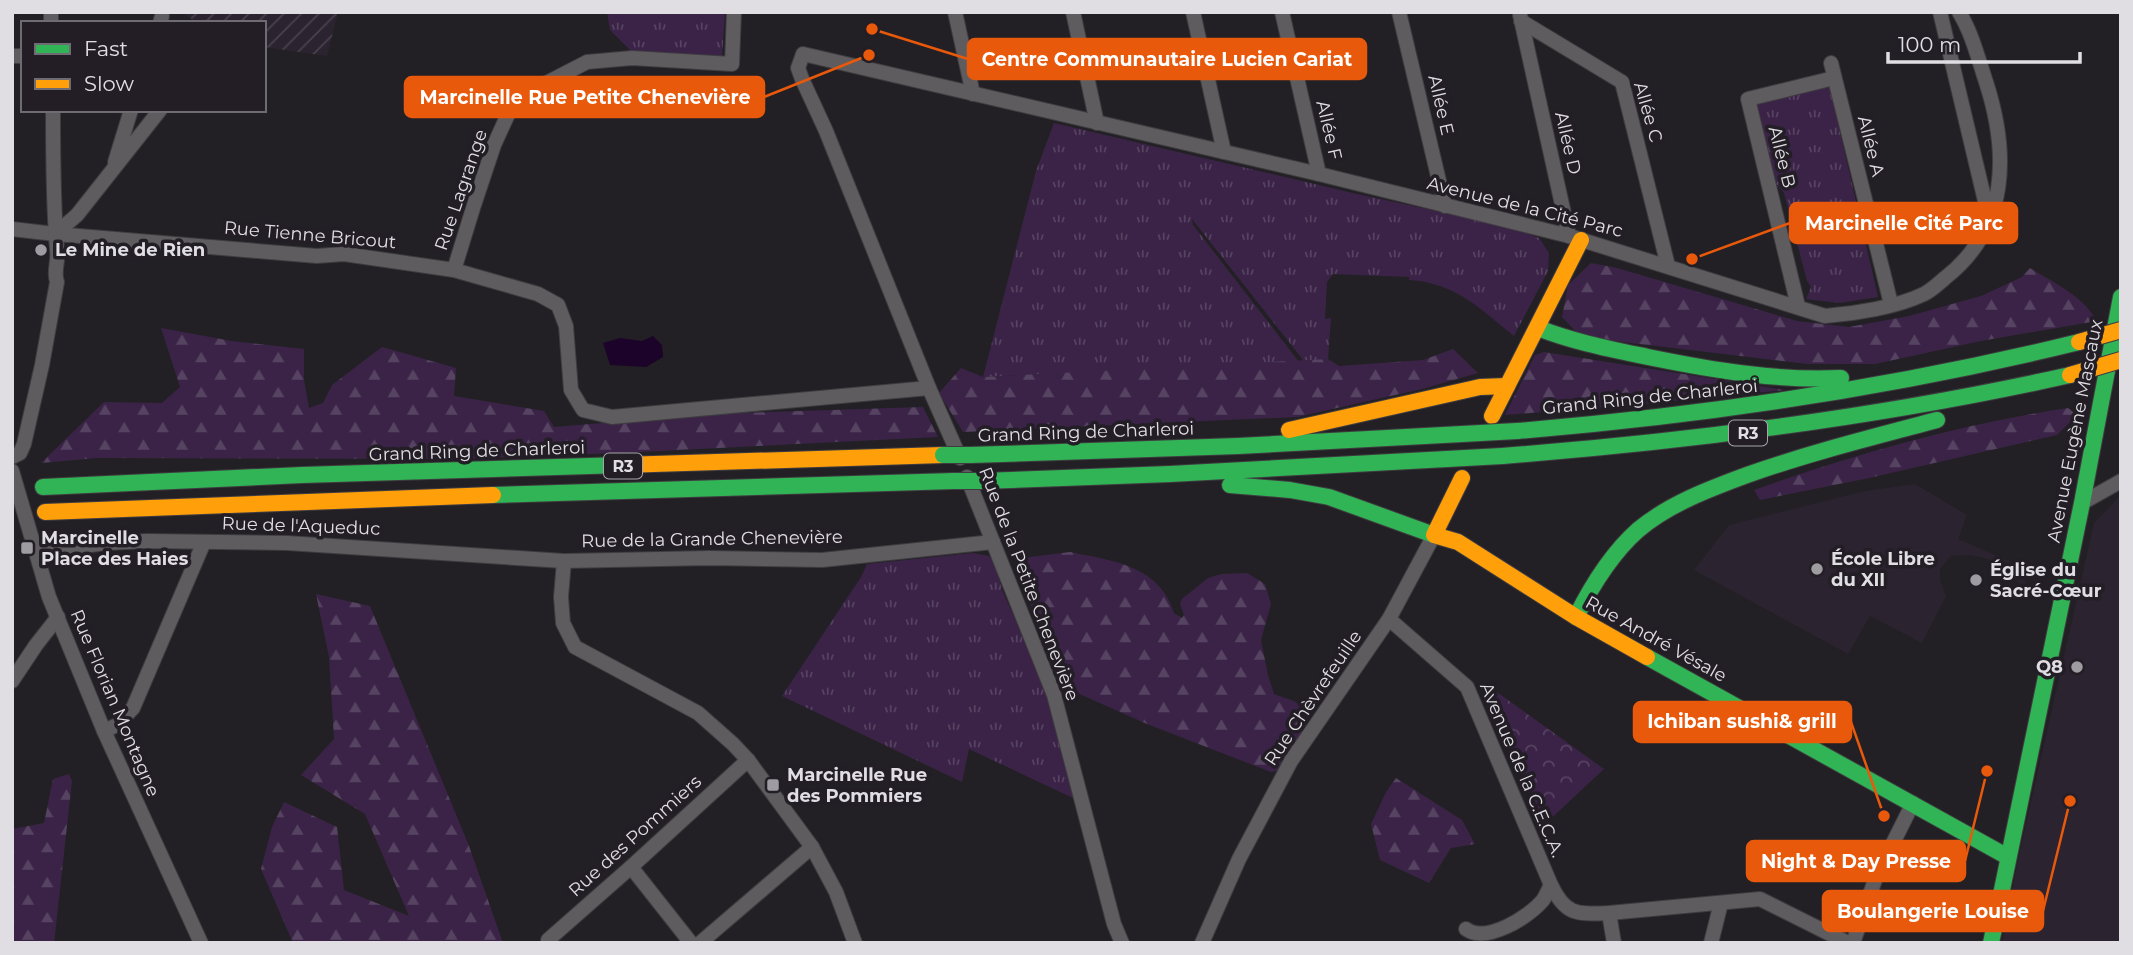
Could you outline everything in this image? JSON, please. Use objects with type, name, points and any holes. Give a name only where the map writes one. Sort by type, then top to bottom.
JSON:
[{"type":"main road","points":[[1492,416],[1538,328],[1575,238]]},
{"type":"main road","name":"Avenue Eugène Mascaux","points":[[1991,943],[2082,503],[2121,297]]},
{"type":"main road","points":[[1538,328],[1575,343],[1713,370],[1767,378],[1821,380],[1875,376],[1898,383]]},
{"type":"main road","name":"Grand Ring de Charleroi","points":[[43,487],[302,475],[1238,446],[1517,431],[1769,404],[1898,383],[2121,330]]},
{"type":"main road","name":"R3","points":[[45,512],[304,501],[1170,474],[1502,456],[1664,443],[1906,410],[1992,394],[2121,360]]},
{"type":"main road","points":[[1238,446],[1275,432],[1323,424],[1480,387],[1507,386]]},
{"type":"main road","points":[[1576,617],[1615,553],[1639,529],[1666,510],[1709,489],[1773,466],[1952,416],[1992,394]]},
{"type":"main road","name":"Rue André Vésale","points":[[1170,474],[1203,484],[1251,486],[1329,497],[1458,542],[1576,617],[2008,858]]},
{"type":"main road","name":"Rue Chèvrefeuille","points":[[1434,535],[1462,478]]},
{"type":"street","points":[[956,12],[973,94]]},
{"type":"street","points":[[1073,12],[1097,123]]},
{"type":"street","points":[[1193,12],[1224,152]]},
{"type":"street","name":"Allée F","points":[[1282,12],[1319,174]]},
{"type":"street","name":"Allée E","points":[[1399,12],[1445,206]]},
{"type":"street","points":[[1940,12],[1989,219]]},
{"type":"street","name":"Avenue de la Cité Parc","points":[[803,54],[1319,174],[1575,238],[1825,316],[1850,315],[1925,293],[1963,264],[1983,236],[2000,182],[2000,144],[1989,93],[1967,25],[1959,12]]},
{"type":"street","name":"Allée C","points":[[1520,16],[1557,43],[1622,82],[1668,266]]},
{"type":"street","name":"Allée D","points":[[1520,16],[1575,238]]},
{"type":"street","name":"Rue Lagrange","points":[[454,270],[494,145],[510,110],[525,94],[587,62],[632,58],[732,64],[734,17]]},
{"type":"street","points":[[1529,60],[1536,49],[1557,43]]},
{"type":"street","name":"Rue de la Petite Chenevière","points":[[803,54],[798,68],[802,79],[950,433],[1054,695],[1114,924],[1122,943]]},
{"type":"street","name":"Allée A","points":[[1748,99],[1833,71],[1891,304]]},
{"type":"street","name":"Allée B","points":[[1748,99],[1798,306]]},
{"type":"street","points":[[12,457],[24,446],[57,282],[53,112]]},
{"type":"street","points":[[111,174],[130,112]]},
{"type":"street","points":[[55,234],[77,215],[158,112]]},
{"type":"street","name":"Rue Tienne Bricout","points":[[12,229],[317,256],[344,254],[454,270],[538,294],[558,305],[566,326],[571,390],[583,410],[612,417],[929,388]]},
{"type":"street","name":"Rue Florian Montagne","points":[[12,471],[49,597],[104,731],[201,943]]},
{"type":"street","points":[[2082,503],[2121,481]]},
{"type":"street","name":"Rue Chèvrefeuille","points":[[1202,943],[1239,859],[1291,761],[1389,619],[1434,535]]},
{"type":"street","points":[[104,731],[117,725],[133,708],[204,542]]},
{"type":"street","name":"Rue de la Grande Chenevière","points":[[855,943],[836,892],[812,846],[731,741],[698,713],[575,647],[563,624],[561,597],[564,561],[710,558],[822,560],[993,542]]},
{"type":"street","name":"Rue de l'Aqueduc","points":[[37,552],[106,543],[287,543],[564,561]]},
{"type":"street","points":[[12,681],[58,617]]},
{"type":"street","name":"Avenue de la C.E.C.A.","points":[[1389,619],[1467,687],[1551,885],[1566,909],[1585,914],[1609,913],[1760,899],[1848,943]]},
{"type":"street","name":"Rue des Pommiers","points":[[549,942],[748,760]]},
{"type":"street","points":[[1853,943],[1876,877],[1913,803]]},
{"type":"street","points":[[701,943],[812,846]]},
{"type":"street","points":[[631,867],[691,943]]},
{"type":"street","name":"Avenue de la C.E.C.A.","points":[[1466,929],[1472,934],[1507,926],[1528,914],[1544,899],[1551,885]]},
{"type":"street","points":[[1712,943],[1721,903]]},
{"type":"street","points":[[1609,913],[1614,943]]},
{"type":"shaded area","points":[[182,12],[338,12],[327,56],[266,47],[266,21],[194,21]]},
{"type":"shaded area","points":[[653,336],[662,345],[663,357],[646,367],[610,365],[603,343],[620,338],[642,341]]},
{"type":"shaded area","name":"École Libre du XII","points":[[1915,484],[1967,515],[1958,539],[2018,565],[2029,589],[2043,591],[2042,598],[2025,595],[2012,569],[1985,558],[1951,556],[1940,569],[1940,580],[1946,596],[1922,643],[1870,616],[1848,654],[1694,570],[1729,525],[1865,491]]},
{"type":"shaded area","points":[[2121,495],[2121,943],[2002,943],[2018,860],[2094,523]]},
{"type":"green space","points":[[607,12],[725,12],[722,57],[631,51],[610,30]]},
{"type":"green space","points":[[1828,80],[1878,297],[1839,303],[1806,299],[1811,287],[1807,281],[1784,193],[1773,180],[1754,105],[1762,95]]},
{"type":"green space","points":[[1054,123],[1506,226],[1539,238],[1549,253],[1548,271],[1514,336],[1478,307],[1440,286],[1409,280],[1409,277],[1333,274],[1327,282],[1325,319],[1331,318],[1328,359],[1304,361],[1192,219],[1193,225],[1299,362],[983,377],[1036,171]]},
{"type":"green space","points":[[1591,263],[1617,268],[1797,321],[1849,327],[1909,316],[1981,296],[2022,277],[2030,268],[2076,297],[2097,321],[1981,341],[1875,364],[1808,364],[1581,337],[1562,317],[1568,285]]},
{"type":"green space","points":[[161,328],[232,341],[304,349],[304,380],[309,408],[323,403],[332,385],[382,347],[456,368],[454,396],[544,411],[554,427],[710,414],[923,407],[938,437],[455,459],[97,458],[41,463],[104,402],[162,403],[180,387]]},
{"type":"green space","points":[[1453,349],[1478,373],[1422,389],[1297,417],[963,432],[939,393],[961,368],[983,377],[1328,359],[1339,366],[1423,360]]},
{"type":"green space","points":[[1544,352],[1785,390],[1505,415],[1535,355]]},
{"type":"green space","points":[[2068,408],[2077,415],[2057,435],[1760,500],[1754,490],[1909,442],[1988,422]]},
{"type":"green space","points":[[1070,552],[1118,563],[1146,575],[1167,597],[1174,613],[1182,618],[1182,599],[1208,578],[1222,574],[1247,573],[1265,584],[1271,604],[1261,640],[1268,675],[1274,694],[1301,705],[1306,711],[1307,719],[1306,728],[1280,770],[1271,772],[1147,724],[1073,691],[1058,679],[1014,559]]},
{"type":"green space","points":[[973,553],[989,556],[995,564],[1002,590],[1042,679],[1073,798],[969,749],[962,782],[782,696],[867,564]]},
{"type":"green space","points":[[316,594],[370,606],[469,846],[503,943],[293,943],[261,869],[272,827],[284,802],[337,827],[344,890],[409,916],[365,814],[301,775],[334,739],[329,657]]},
{"type":"green space","points":[[1483,682],[1604,769],[1545,824]]},
{"type":"green space","points":[[69,774],[72,781],[54,943],[12,943],[12,829],[44,823],[53,779]]},
{"type":"green space","points":[[1396,778],[1462,820],[1475,844],[1451,848],[1429,883],[1380,860],[1371,824],[1386,792]]},
{"type":"traffic: fast","points":[[1991,943],[2082,503],[2121,297]]},
{"type":"traffic: fast","points":[[1538,328],[1606,348],[1720,370],[1792,378],[1841,378]]},
{"type":"traffic: fast","points":[[1517,431],[1660,417],[1800,398],[1939,373],[2079,342]]},
{"type":"traffic: fast","points":[[1502,456],[1787,426],[1929,403],[2070,375]]},
{"type":"traffic: fast","points":[[1576,617],[1619,549],[1638,530],[1676,505],[1770,467],[1937,420]]},
{"type":"traffic: fast","points":[[1462,434],[1517,431]]},
{"type":"traffic: fast","points":[[970,455],[1238,446],[1462,434]]},
{"type":"traffic: fast","points":[[943,455],[970,455]]},
{"type":"traffic: fast","points":[[1447,459],[1502,456]]},
{"type":"traffic: fast","points":[[982,481],[1447,459]]},
{"type":"traffic: fast","points":[[43,487],[302,475],[622,465]]},
{"type":"traffic: fast","points":[[493,495],[954,481]]},
{"type":"traffic: fast","points":[[954,481],[982,481]]},
{"type":"traffic: fast","points":[[1230,485],[1290,490],[1329,497],[1434,535]]},
{"type":"traffic: fast","points":[[1647,657],[2008,857]]},
{"type":"traffic: slow","points":[[1492,416],[1581,240]]},
{"type":"traffic: slow","points":[[2079,342],[2121,330]]},
{"type":"traffic: slow","points":[[2070,375],[2121,360]]},
{"type":"traffic: slow","points":[[1289,430],[1480,387],[1507,386]]},
{"type":"traffic: slow","points":[[622,465],[943,455]]},
{"type":"traffic: slow","points":[[1462,478],[1434,535],[1458,542],[1576,617],[1647,657]]},
{"type":"traffic: slow","points":[[45,512],[493,495]]},
{"type":"place","name":"Centre Communautaire Lucien Cariat","points":[[872,29]]},
{"type":"place","name":"Marcinelle Rue Petite Chenevière","points":[[869,55]]},
{"type":"place","name":"Le Mine de Rien","points":[[41,250]]},
{"type":"place","name":"Marcinelle Cité Parc","points":[[1692,259]]},
{"type":"place","name":"Marcinelle Place des Haies","points":[[27,548]]},
{"type":"place","name":"École Libre du XII","points":[[1817,569]]},
{"type":"place","name":"Église du Sacré-Cœur","points":[[1976,580]]},
{"type":"place","name":"Q8","points":[[2077,667]]},
{"type":"place","name":"Night & Day Presse","points":[[1987,771]]},
{"type":"place","name":"Marcinelle Rue des Pommiers","points":[[773,785]]},
{"type":"place","name":"Boulangerie Louise","points":[[2070,801]]},
{"type":"place","name":"Ichiban sushi& grill","points":[[1884,816]]}]
